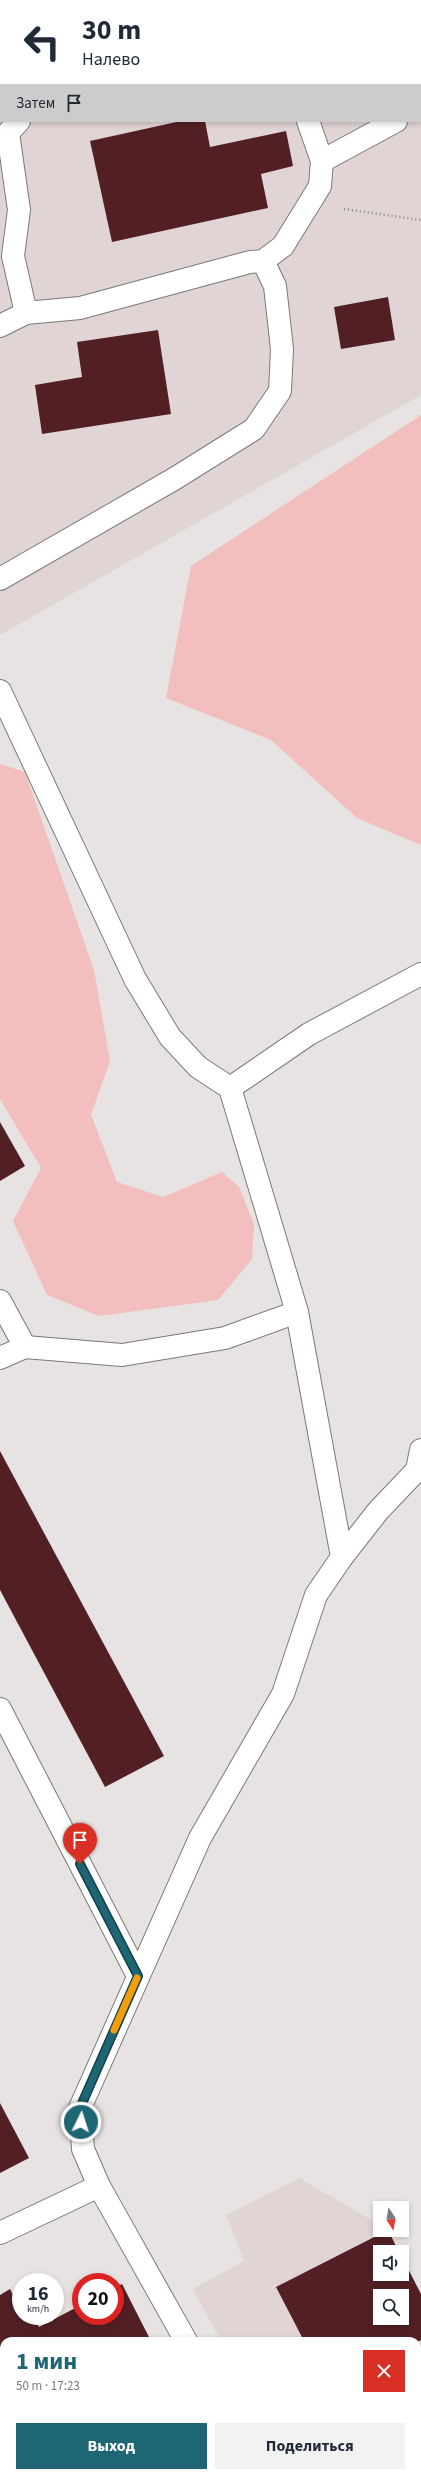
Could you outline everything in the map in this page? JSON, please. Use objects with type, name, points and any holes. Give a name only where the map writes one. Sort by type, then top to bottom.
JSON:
[{"type":"lane","points":[[18,122],[8,133],[19,210],[13,256],[26,313]]},
{"type":"lane","points":[[0,326],[26,313],[80,308],[250,262],[263,261],[283,246],[320,186],[322,161],[308,122]]},
{"type":"lane","points":[[322,161],[394,122]]},
{"type":"lane","points":[[0,579],[174,479],[254,429],[280,391],[282,349],[275,286],[263,261]]},
{"type":"lane","points":[[0,691],[136,978],[170,1037],[198,1067],[230,1088],[297,1312],[342,1557]]},
{"type":"lane","points":[[230,1088],[309,1034],[421,974]]},
{"type":"lane","points":[[0,1301],[25,1347]]},
{"type":"lane","points":[[0,1358],[25,1347],[122,1355],[225,1338],[297,1312]]},
{"type":"lane","points":[[184,2337],[99,2186],[83,2149],[80,2108],[200,1838],[283,1694],[316,1595],[342,1557],[378,1511],[417,1470],[421,1450]]},
{"type":"lane","points":[[0,1709],[138,1976]]},
{"type":"lane","points":[[0,2233],[99,2186]]},
{"type":"path","points":[[308,204],[421,220]]},
{"type":"shaded area","points":[[0,122],[421,122],[421,395],[0,635]]},
{"type":"shaded area","points":[[421,415],[421,845],[357,818],[271,740],[166,698],[191,566]]},
{"type":"shaded area","points":[[0,764],[25,772],[94,970],[110,1061],[91,1115],[117,1182],[163,1197],[222,1172],[239,1187],[254,1224],[252,1259],[218,1300],[99,1316],[47,1295],[13,1221],[41,1168],[0,1099]]},
{"type":"shaded area","points":[[299,2178],[373,2221],[373,2237],[392,2237],[396,2245],[373,2245],[373,2281],[409,2281],[421,2294],[421,2337],[219,2337],[193,2289],[244,2261],[226,2215]]},
{"type":"building","points":[[176,122],[205,122],[210,147],[286,131],[293,166],[261,174],[268,208],[112,242],[90,141]]},
{"type":"building","points":[[388,297],[395,340],[341,349],[334,307]]},
{"type":"building","points":[[158,330],[171,414],[42,434],[35,385],[82,377],[77,342]]},
{"type":"building","points":[[0,1122],[25,1166],[0,1181]]},
{"type":"building","points":[[0,1451],[164,1756],[105,1787],[0,1590]]},
{"type":"building","points":[[0,2103],[29,2158],[0,2173]]},
{"type":"building","points":[[374,2237],[392,2237],[396,2245],[373,2245],[373,2281],[409,2281],[409,2271],[421,2294],[421,2337],[302,2337],[276,2287]]},
{"type":"building","points":[[124,2288],[149,2337],[0,2337],[0,2295],[10,2289],[12,2293],[12,2325],[38,2325],[39,2327],[43,2325],[64,2325],[64,2314],[72,2310],[72,2325],[124,2325]]},
{"type":"slow traffic","points":[[114,2030],[137,1978]]},
{"type":"route","points":[[80,1864],[138,1976],[80,2108],[81,2122]]}]
